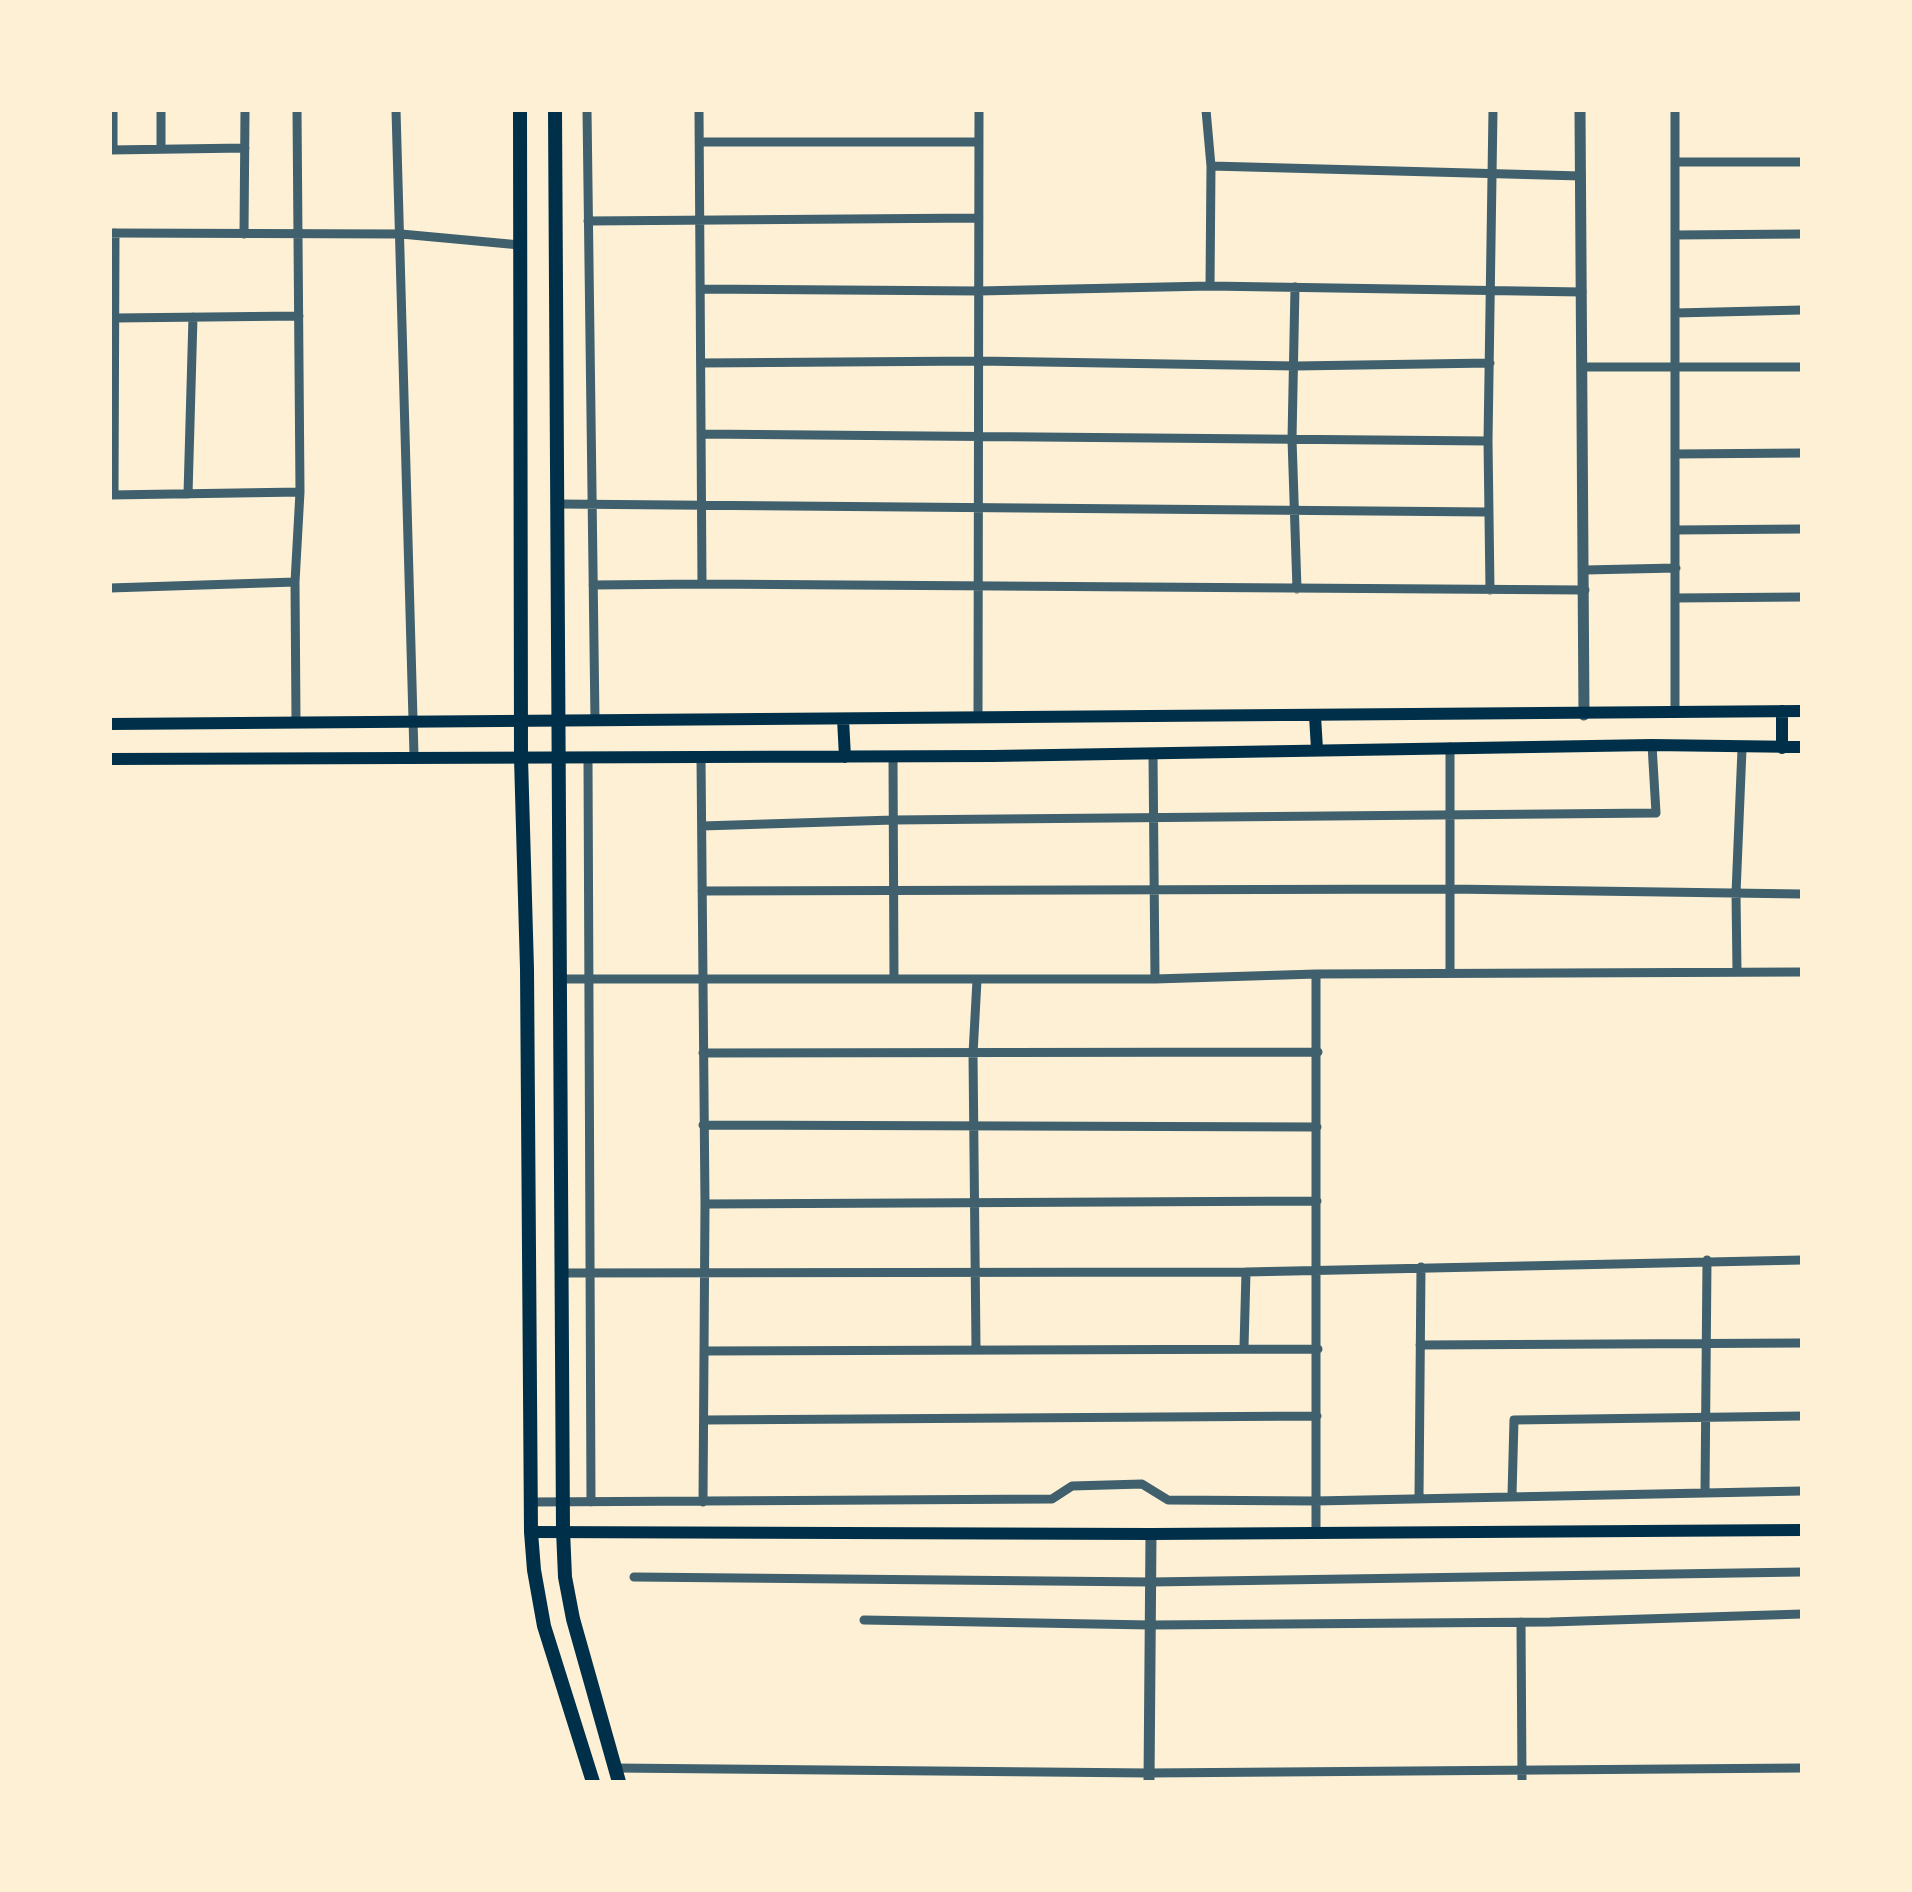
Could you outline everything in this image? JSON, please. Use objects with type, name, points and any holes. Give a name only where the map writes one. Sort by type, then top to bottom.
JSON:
[{"type":"main road","points":[[520,110],[521,758],[527,969],[532,1532],[544,1626],[592,1782]]},
{"type":"main road","points":[[555,110],[563,1530],[573,1618],[617,1775]]},
{"type":"main road","points":[[1782,711],[1782,748]]},
{"type":"main road","points":[[110,724],[1802,711]]},
{"type":"main road","points":[[1316,716],[1317,750]]},
{"type":"main road","points":[[844,719],[845,757]]},
{"type":"main road","points":[[110,759],[893,757],[1652,745],[1802,748]]},
{"type":"main road","points":[[532,1532],[1802,1530]]},
{"type":"street","points":[[113,110],[111,150],[244,148]]},
{"type":"street","points":[[161,110],[161,149]]},
{"type":"street","points":[[244,234],[245,110]]},
{"type":"street","points":[[296,110],[300,492],[295,582],[296,722]]},
{"type":"street","points":[[396,110],[414,756]]},
{"type":"street","points":[[587,110],[595,722]]},
{"type":"street","points":[[699,110],[702,584]]},
{"type":"street","points":[[978,716],[979,110]]},
{"type":"street","points":[[1206,110],[1211,166],[1210,286]]},
{"type":"street","points":[[1490,590],[1488,441],[1494,110]]},
{"type":"street","points":[[1580,110],[1584,715]]},
{"type":"street","points":[[1675,110],[1675,712]]},
{"type":"street","points":[[700,142],[979,142]]},
{"type":"street","points":[[1675,162],[1802,162]]},
{"type":"street","points":[[1211,166],[1581,176]]},
{"type":"street","points":[[588,220],[979,218]]},
{"type":"street","points":[[300,492],[112,495],[113,233],[401,234],[520,245]]},
{"type":"street","points":[[1675,235],[1802,234]]},
{"type":"street","points":[[700,289],[1210,286],[1582,292]]},
{"type":"street","points":[[1295,288],[1292,439],[1297,588]]},
{"type":"street","points":[[1675,313],[1802,310]]},
{"type":"street","points":[[115,318],[299,316]]},
{"type":"street","points":[[188,494],[193,317]]},
{"type":"street","points":[[701,363],[1490,363]]},
{"type":"street","points":[[1583,367],[1802,367]]},
{"type":"street","points":[[701,434],[1488,441]]},
{"type":"street","points":[[1676,454],[1802,454]]},
{"type":"street","points":[[558,504],[1488,512]]},
{"type":"street","points":[[1676,530],[1802,529]]},
{"type":"street","points":[[1585,570],[1676,568]]},
{"type":"street","points":[[110,588],[295,582]]},
{"type":"street","points":[[593,585],[1585,590]]},
{"type":"street","points":[[1676,598],[1802,597]]},
{"type":"street","points":[[702,826],[893,820],[1656,813],[1652,745]]},
{"type":"street","points":[[1450,747],[1450,973]]},
{"type":"street","points":[[1737,972],[1742,749]]},
{"type":"street","points":[[1153,754],[1156,979]]},
{"type":"street","points":[[893,757],[894,980]]},
{"type":"street","points":[[588,758],[592,1502]]},
{"type":"street","points":[[701,758],[703,1502]]},
{"type":"street","points":[[702,890],[1450,888],[1802,894]]},
{"type":"street","points":[[561,980],[1802,972]]},
{"type":"street","points":[[1316,974],[1316,1531]]},
{"type":"street","points":[[976,1348],[973,1054],[977,980]]},
{"type":"street","points":[[703,1053],[1318,1052]]},
{"type":"street","points":[[703,1125],[1317,1127]]},
{"type":"street","points":[[705,1204],[1317,1201]]},
{"type":"street","points":[[1705,1492],[1706,1260]]},
{"type":"street","points":[[561,1272],[1246,1272],[1802,1260]]},
{"type":"street","points":[[1419,1497],[1422,1266]]},
{"type":"street","points":[[1244,1347],[1246,1272]]},
{"type":"street","points":[[1420,1345],[1802,1342]]},
{"type":"street","points":[[705,1350],[1318,1349]]},
{"type":"street","points":[[705,1420],[1317,1416]]},
{"type":"street","points":[[1512,1496],[1514,1420],[1802,1416]]},
{"type":"street","points":[[532,1502],[1052,1499],[1072,1486],[1142,1484],[1168,1500],[1316,1502],[1802,1491]]},
{"type":"street","points":[[1149,1777],[1150,1534]]},
{"type":"street","points":[[634,1577],[1151,1582],[1802,1572]]},
{"type":"street","points":[[864,1620],[1150,1624],[1521,1622],[1802,1614]]},
{"type":"street","points":[[1521,1622],[1522,1777]]},
{"type":"street","points":[[617,1775],[1522,1777],[1802,1768]]}]
